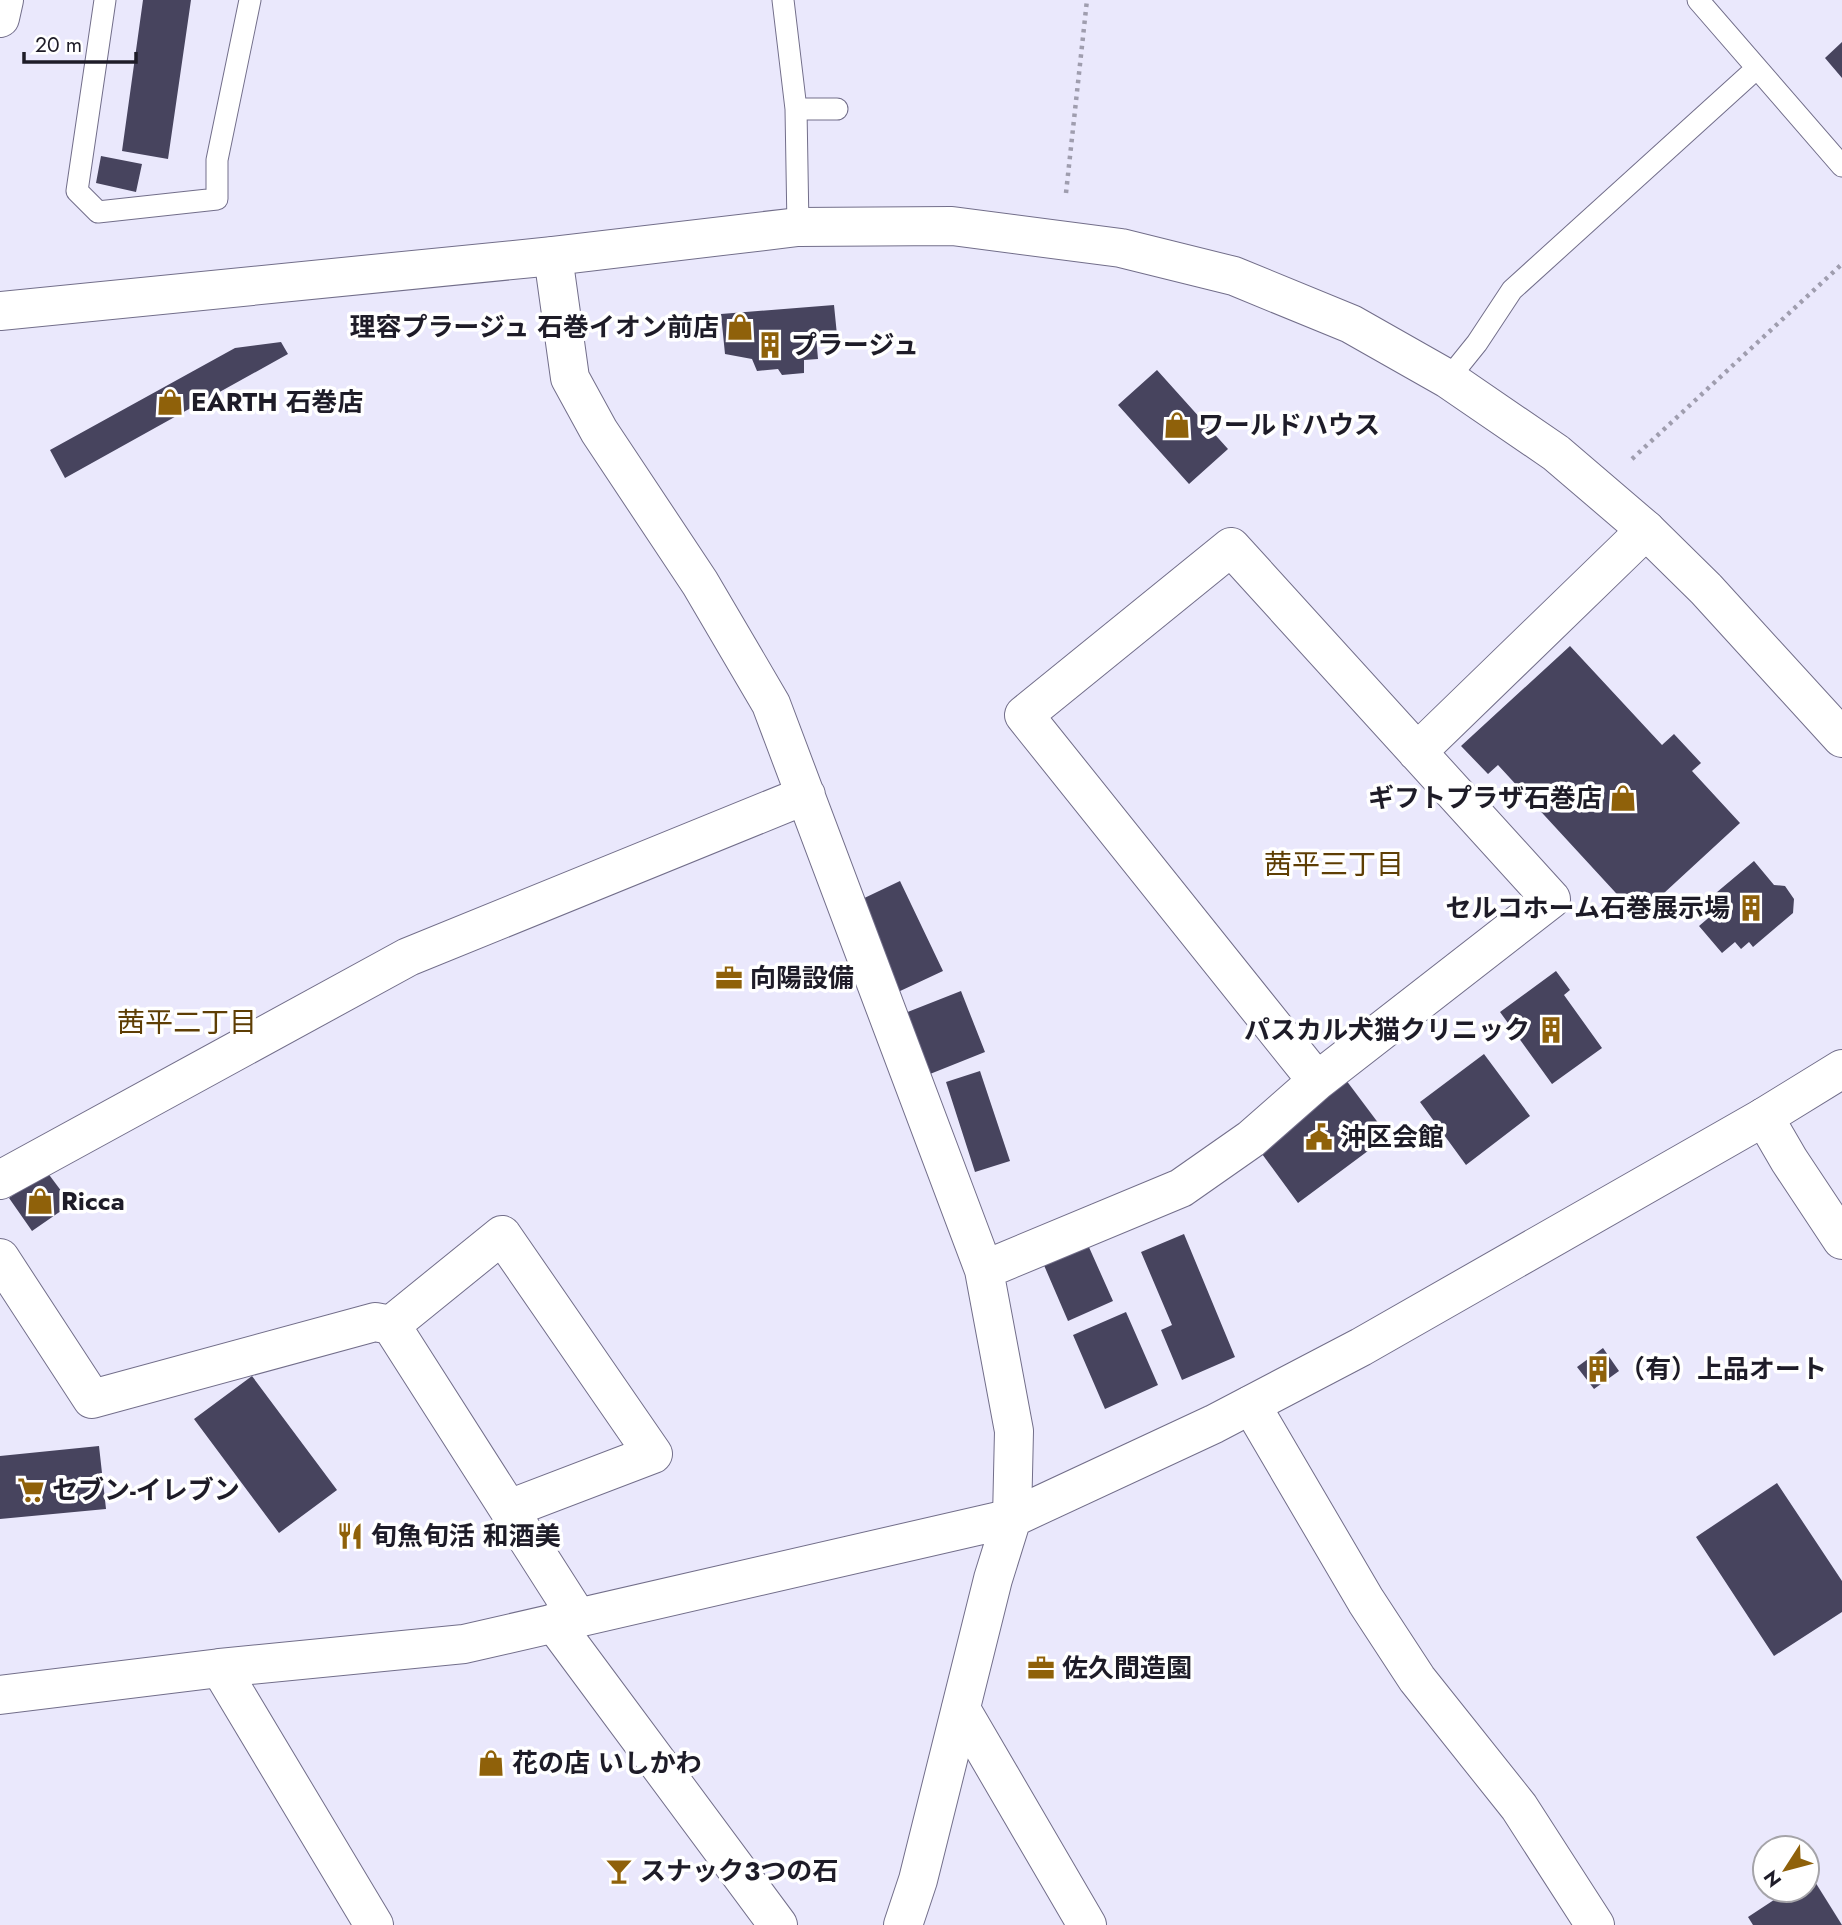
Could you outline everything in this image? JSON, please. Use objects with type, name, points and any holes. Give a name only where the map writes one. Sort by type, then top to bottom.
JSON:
[{"type":"street","points":[[0,18],[4,0]]},
{"type":"street","points":[[0,311],[553,256],[797,228],[952,226],[1121,248],[1234,276],[1351,324],[1448,379],[1556,453],[1646,530],[1706,589],[1842,738]]},
{"type":"street","points":[[553,256],[570,379],[599,431],[700,583],[771,704],[984,1270],[1014,1431],[1012,1518],[993,1579],[918,1881],[903,1925]]},
{"type":"street","points":[[1417,752],[1646,530]]},
{"type":"street","points":[[984,1270],[1181,1188],[1251,1139],[1317,1081],[1551,899],[1231,547],[1024,715],[1317,1081]]},
{"type":"street","points":[[0,1180],[408,957],[806,794]]},
{"type":"street","points":[[0,1696],[220,1668],[464,1644],[1012,1518],[1251,1405],[1361,1347],[1764,1117],[1842,1069]]},
{"type":"street","points":[[1764,1117],[1842,1240]]},
{"type":"street","points":[[391,1325],[502,1235],[653,1454],[509,1509]]},
{"type":"street","points":[[0,1258],[92,1399],[375,1322],[391,1325],[509,1509],[566,1620],[778,1925]]},
{"type":"street","points":[[1251,1405],[1366,1601],[1417,1679],[1519,1807],[1595,1925]]},
{"type":"street","points":[[220,1668],[374,1925]]},
{"type":"street","points":[[961,1709],[1087,1925]]},
{"type":"lane","points":[[105,0],[77,191],[98,212],[217,199],[217,160],[250,0]]},
{"type":"lane","points":[[783,0],[796,109],[797,228]]},
{"type":"lane","points":[[1698,0],[1842,166]]},
{"type":"lane","points":[[1448,379],[1477,343],[1512,290],[1757,68]]},
{"type":"lane","points":[[796,109],[837,109]]},
{"type":"path","points":[[1066,193],[1087,0]]},
{"type":"path","points":[[1632,459],[1842,264]]},
{"type":"building","points":[[143,0],[191,0],[168,159],[122,151]]},
{"type":"building","points":[[1842,42],[1842,78],[1825,58]]},
{"type":"building","points":[[101,156],[142,164],[136,192],[96,183]]},
{"type":"building","name":"プラージュ","points":[[834,305],[837,335],[816,336],[818,359],[804,360],[804,373],[782,375],[778,369],[757,371],[752,359],[725,354],[721,314]]},
{"type":"building","name":"EARTH 石巻店","points":[[281,342],[288,354],[65,478],[50,450],[235,348]]},
{"type":"building","points":[[1157,370],[1228,449],[1189,484],[1118,405]]},
{"type":"building","name":"ギフトプラザ石巻店","points":[[1570,646],[1662,745],[1674,734],[1701,763],[1692,771],[1740,823],[1638,917],[1498,765],[1488,774],[1461,746]]},
{"type":"building","name":"セルコホーム石巻展示場","points":[[1754,861],[1774,885],[1785,886],[1794,899],[1793,913],[1753,947],[1749,942],[1741,949],[1735,942],[1722,953],[1699,926],[1713,914],[1704,903]]},
{"type":"building","points":[[900,881],[943,971],[898,992],[856,902]]},
{"type":"building","name":"パスカル犬猫クリニック","points":[[1556,971],[1570,990],[1564,995],[1602,1048],[1552,1084],[1500,1012]]},
{"type":"building","points":[[961,991],[985,1052],[925,1076],[900,1015]]},
{"type":"building","points":[[1484,1054],[1530,1116],[1466,1165],[1420,1102]]},
{"type":"building","points":[[980,1071],[1010,1161],[975,1172],[946,1082]]},
{"type":"building","name":"沖区会館","points":[[1340,1072],[1388,1136],[1298,1203],[1251,1139]]},
{"type":"building","name":"Ricca","points":[[47,1172],[71,1204],[32,1231],[9,1198]]},
{"type":"building","points":[[1184,1234],[1235,1357],[1182,1380],[1161,1330],[1172,1325],[1141,1252]]},
{"type":"building","points":[[1084,1236],[1113,1301],[1068,1321],[1040,1256]]},
{"type":"building","points":[[1126,1312],[1158,1385],[1105,1409],[1073,1335]]},
{"type":"building","name":"（有）上品オート","points":[[1603,1348],[1619,1371],[1594,1389],[1577,1367]]},
{"type":"building","points":[[252,1376],[337,1490],[279,1533],[194,1419]]},
{"type":"building","points":[[99,1446],[106,1509],[0,1519],[0,1456]]},
{"type":"building","points":[[1777,1483],[1842,1581],[1842,1612],[1774,1656],[1696,1537]]},
{"type":"building","points":[[1821,1891],[1842,1925],[1753,1925],[1748,1917],[1768,1904],[1821,1904]]},
{"type":"place","name":"理容プラージュ 石巻イオン前店","points":[[740,327]]},
{"type":"place","name":"プラージュ","points":[[770,345]]},
{"type":"place","name":"EARTH 石巻店","points":[[170,402]]},
{"type":"place","name":"ワールドハウス","points":[[1177,425]]},
{"type":"place","name":"ギフトプラザ石巻店","points":[[1623,798]]},
{"type":"place","name":"セルコホーム石巻展示場","points":[[1751,908]]},
{"type":"place","name":"向陽設備","points":[[729,978]]},
{"type":"place","name":"パスカル犬猫クリニック","points":[[1551,1030]]},
{"type":"place","name":"沖区会館","points":[[1319,1137]]},
{"type":"place","name":"Ricca","points":[[40,1201]]},
{"type":"place","name":"（有）上品オート","points":[[1598,1369]]},
{"type":"place","name":"セブン-イレブン","points":[[31,1490]]},
{"type":"place","name":"旬魚旬活 和酒美","points":[[350,1536]]},
{"type":"place","name":"佐久間造園","points":[[1041,1668]]},
{"type":"place","name":"花の店 いしかわ","points":[[491,1763]]},
{"type":"place","name":"スナック3つの石","points":[[619,1871]]},
{"type":"district","name":"茜平三丁目","points":[[1334,864]]},
{"type":"district","name":"茜平二丁目","points":[[187,1022]]}]
